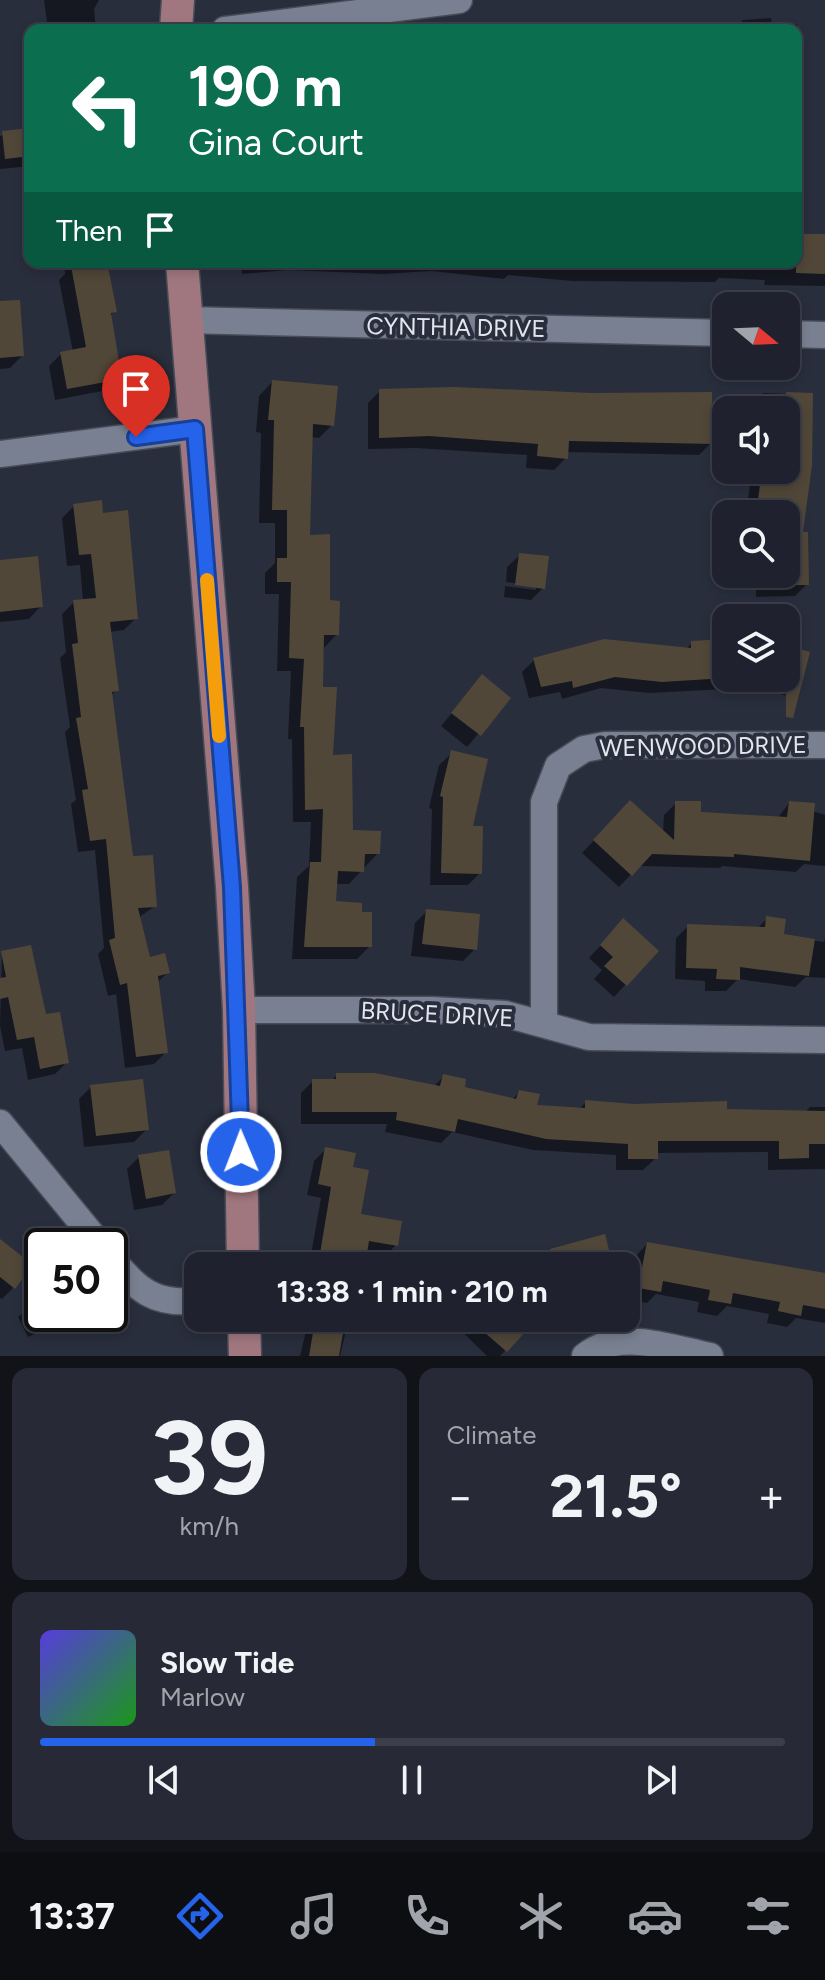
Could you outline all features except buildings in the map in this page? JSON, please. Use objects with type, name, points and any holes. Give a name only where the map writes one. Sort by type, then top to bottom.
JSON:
[{"type":"main road","points":[[175,24],[178,0]]},
{"type":"main road","points":[[182,268],[239,1010],[243,1252]]},
{"type":"main road","points":[[244,1332],[245,1356]]},
{"type":"street","points":[[162,0],[172,24]]},
{"type":"street","points":[[272,24],[459,0]]},
{"type":"street","name":"CYNTHIA DRIVE","points":[[186,320],[712,333]]},
{"type":"street","points":[[800,334],[825,335]]},
{"type":"street","points":[[0,454],[195,429]]},
{"type":"street","name":"WENWOOD DRIVE","points":[[544,1024],[544,802],[558,766],[584,749],[605,745],[825,745]]},
{"type":"street","name":"BRUCE DRIVE","points":[[239,1010],[432,1010],[505,1014],[589,1037],[825,1040]]},
{"type":"street","points":[[0,1123],[86,1228]]},
{"type":"street","points":[[128,1274],[153,1298],[171,1303],[184,1302]]},
{"type":"street","points":[[585,1356],[615,1342],[641,1342],[710,1356]]},
{"type":"slow traffic","points":[[207,580],[219,736]]},
{"type":"route","points":[[136,437],[195,429],[232,887],[239,1010],[241,1152]]}]
